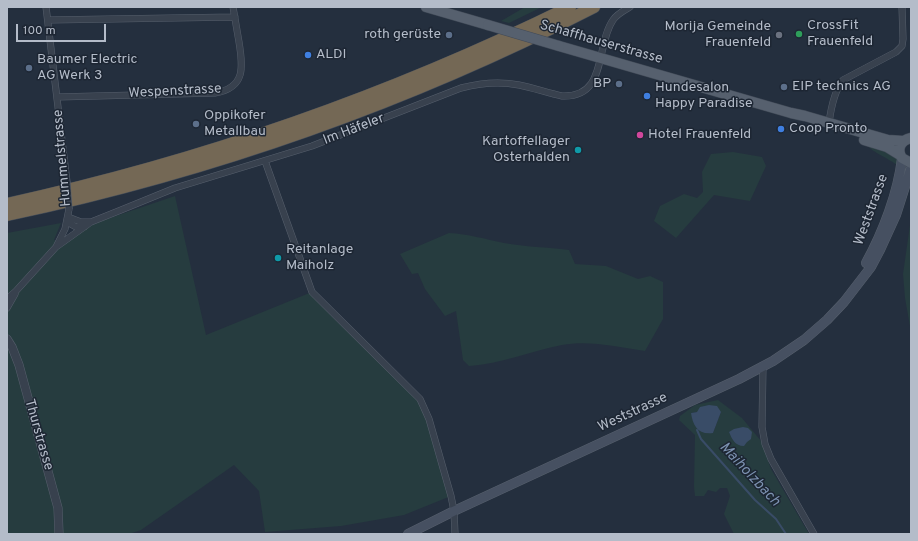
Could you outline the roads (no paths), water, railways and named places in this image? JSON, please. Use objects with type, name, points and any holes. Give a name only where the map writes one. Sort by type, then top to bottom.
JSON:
[{"type":"highway","points":[[7,204],[140,172],[275,130],[362,99],[438,68],[570,7]]},
{"type":"highway","points":[[7,215],[81,198],[161,177],[306,131],[442,78],[517,45],[594,7]]},
{"type":"main road","name":"Schaffhauserstrasse","points":[[426,7],[888,140],[908,138]]},
{"type":"main road","name":"Schaffhauserstrasse","points":[[791,113],[804,119],[887,147],[904,159]]},
{"type":"main road","points":[[904,159],[899,148],[908,138]]},
{"type":"main road","name":"Weststrasse","points":[[852,290],[875,245],[885,221],[904,159]]},
{"type":"main road","name":"Weststrasse","points":[[408,534],[454,511],[700,397],[786,353],[816,330],[836,310],[871,267],[896,215],[911,168]]},
{"type":"street","name":"Hummelstrasse","points":[[7,298],[16,291],[56,247],[67,220],[69,209],[46,7]]},
{"type":"street","name":"Wespenstrasse","points":[[57,96],[223,92],[230,89],[238,80],[242,72],[242,63],[233,7]]},
{"type":"street","name":"Im Häfeler","points":[[56,247],[91,222],[175,188],[265,162],[312,146],[469,86],[488,82],[505,83],[520,85],[562,96],[574,95],[586,89],[592,82],[598,68],[612,21],[616,16],[630,7]]},
{"type":"street","points":[[829,122],[836,92],[843,80],[896,52],[902,46],[902,7]]},
{"type":"street","points":[[48,20],[235,17]]},
{"type":"street","points":[[265,162],[312,292],[420,399],[429,419],[451,496],[454,511],[455,534]]},
{"type":"street","points":[[67,220],[91,222]]},
{"type":"street","points":[[67,220],[76,227],[84,227]]},
{"type":"street","name":"Hummelstrasse","points":[[7,308],[16,291]]},
{"type":"street","name":"Thurstrasse","points":[[7,339],[19,366],[58,508],[59,534]]},
{"type":"street","points":[[763,366],[762,426],[765,444],[771,459],[814,534]]},
{"type":"water","points":[[709,405],[717,406],[721,412],[713,433],[704,433],[695,426],[691,413],[697,412],[700,407]]},
{"type":"water","points":[[743,427],[748,428],[752,432],[751,439],[744,446],[741,446],[733,440],[729,432]]},
{"type":"waterway","name":"Maiholzbach","points":[[697,430],[701,439],[755,500],[776,519],[786,534]]},
{"type":"place","name":"CrossFit Frauenfeld","points":[[799,34]]},
{"type":"place","name":"roth gerüste","points":[[449,35]]},
{"type":"place","name":"Morija Gemeinde Frauenfeld","points":[[779,35]]},
{"type":"place","name":"ALDI","points":[[308,55]]},
{"type":"place","name":"Baumer Electric AG Werk 3","points":[[29,68]]},
{"type":"place","name":"BP","points":[[619,84]]},
{"type":"place","name":"EIP technics AG","points":[[784,87]]},
{"type":"place","name":"Hundesalon Happy Paradise","points":[[647,96]]},
{"type":"place","name":"Oppikofer Metallbau","points":[[196,124]]},
{"type":"place","name":"Coop Pronto","points":[[781,129]]},
{"type":"place","name":"Hotel Frauenfeld","points":[[640,135]]},
{"type":"place","name":"Kartoffellager Osterhalden","points":[[578,150]]},
{"type":"place","name":"Reitanlage Maiholz","points":[[278,258]]}]
